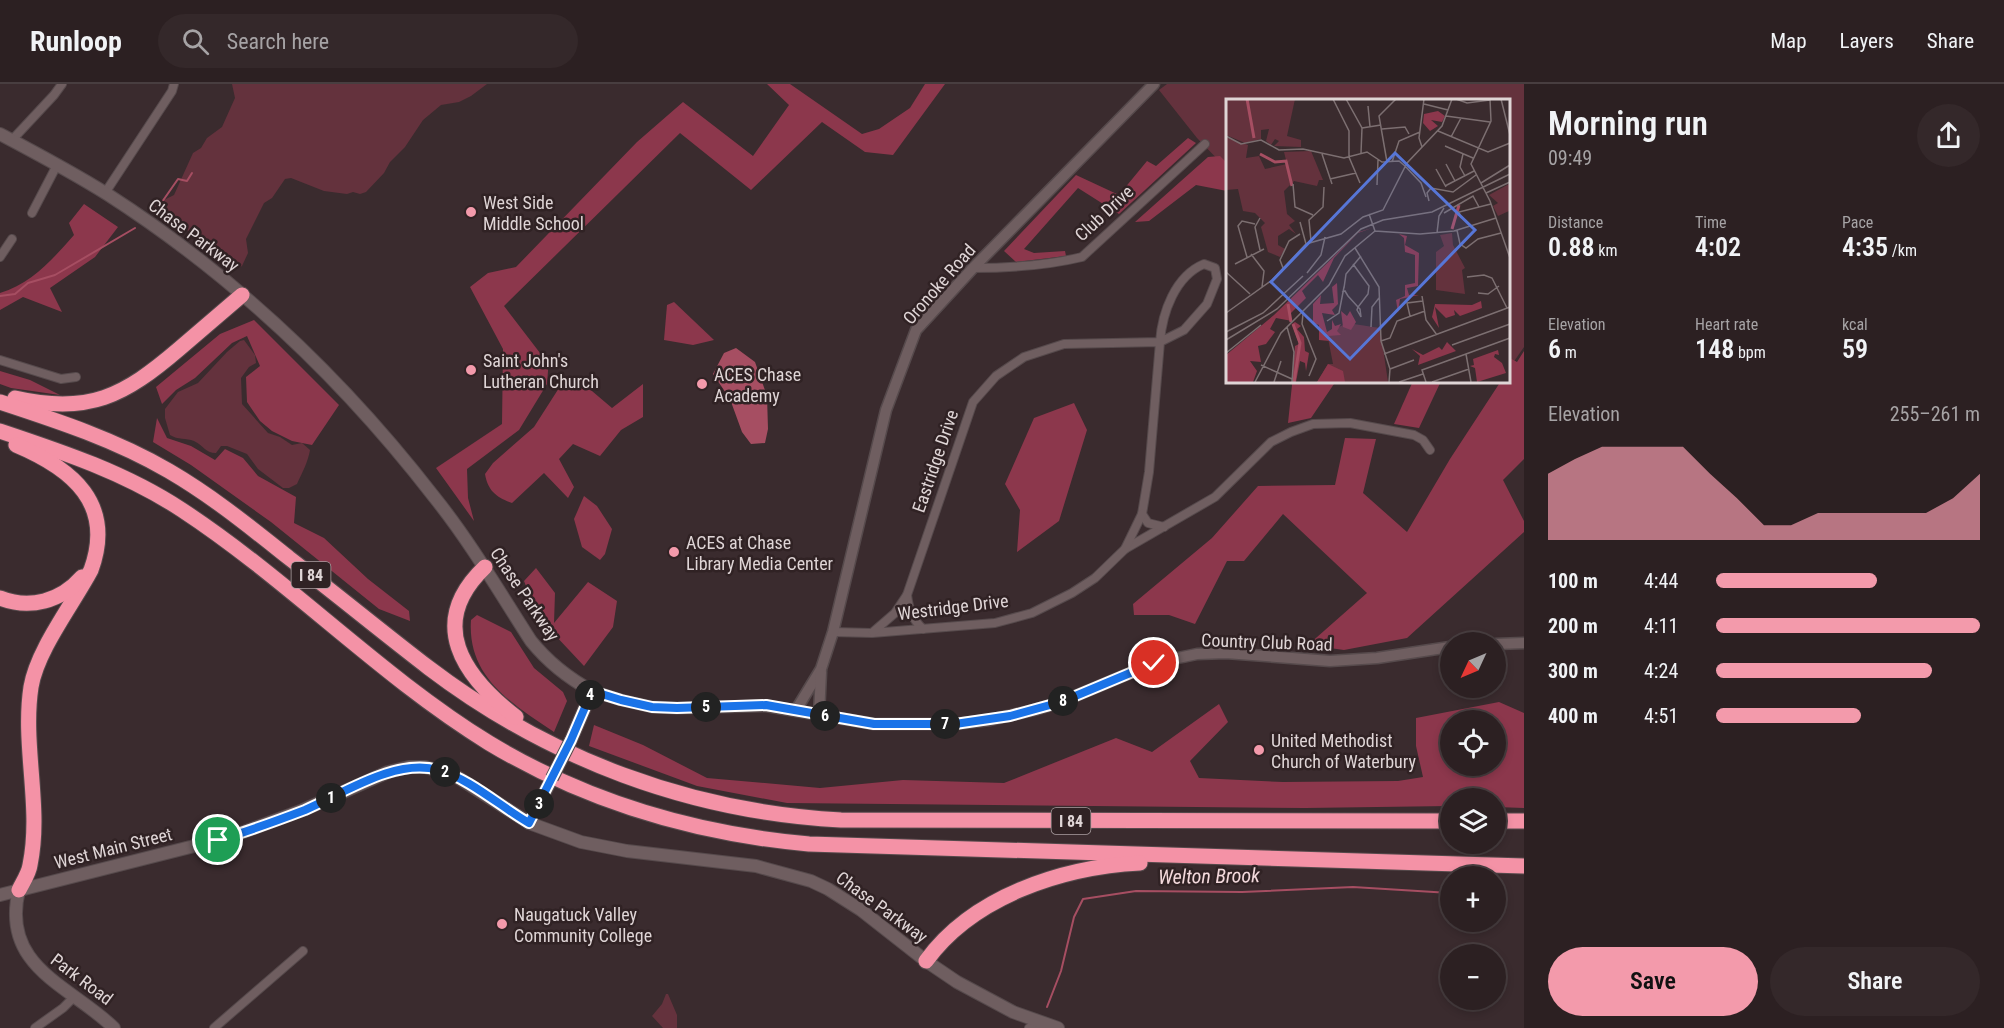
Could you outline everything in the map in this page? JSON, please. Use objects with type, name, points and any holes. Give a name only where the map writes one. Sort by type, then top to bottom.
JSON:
[{"type":"highway","points":[[0,395],[40,403],[68,405],[92,402],[116,394],[150,373],[242,295]]},
{"type":"highway","name":"I 84","points":[[0,402],[113,442],[169,471],[222,505],[431,669],[480,704],[546,742],[610,771],[668,791],[724,806],[782,816],[813,818],[899,821],[1440,821]]},
{"type":"highway","name":"I 84","points":[[0,431],[75,456],[156,494],[214,532],[414,690],[464,726],[541,771],[631,808],[719,832],[809,844],[1524,866]]},
{"type":"highway","points":[[0,439],[45,458],[69,476],[87,496],[98,520],[99,536],[91,570],[39,662],[31,687],[29,716],[33,839],[30,867],[19,890]]},
{"type":"highway","points":[[0,598],[30,604],[61,595],[70,589],[88,569],[94,557],[99,536]]},
{"type":"highway","points":[[485,567],[464,590],[456,608],[458,644],[468,668],[484,689],[518,718],[610,771]]},
{"type":"highway","points":[[1506,821],[1524,821]]},
{"type":"highway","points":[[926,961],[948,935],[976,914],[1024,889],[1077,872],[1129,863],[1306,860]]},
{"type":"main road","name":"Chase Parkway","points":[[0,134],[105,193],[176,242],[300,345],[347,395],[431,492],[485,567],[522,627],[542,654],[567,676],[592,691]]},
{"type":"main road","points":[[529,823],[592,691]]},
{"type":"main road","name":"West Main Street","points":[[0,895],[238,834],[303,810],[388,772],[409,767],[431,768],[454,775],[529,823]]},
{"type":"main road","name":"Chase Parkway","points":[[529,823],[599,846],[756,866],[811,881],[861,910],[926,961],[976,993],[1036,1026],[1058,1028]]},
{"type":"main road","name":"Park Road","points":[[19,890],[14,912],[18,935],[25,954],[46,977],[109,1026]]},
{"type":"street","points":[[12,140],[62,84]]},
{"type":"street","points":[[105,193],[172,91],[174,84]]},
{"type":"street","name":"Oronoke Road","points":[[796,710],[821,669],[833,632],[886,410],[916,330],[973,268],[1154,84]]},
{"type":"street","name":"Club Drive","points":[[973,268],[1016,268],[1082,257],[1205,144]]},
{"type":"street","points":[[32,213],[57,165]]},
{"type":"street","points":[[0,257],[12,239]]},
{"type":"street","name":"Eastridge Drive","points":[[872,633],[895,613],[907,595],[973,402],[996,376],[1024,357],[1064,344],[1160,342],[1184,330],[1207,304],[1217,279],[1215,268],[1204,264],[1192,269],[1176,288]]},
{"type":"street","name":"Westridge Drive","points":[[833,632],[872,633],[995,623],[1032,613],[1072,593],[1095,578],[1125,549],[1142,514],[1149,471],[1161,323],[1176,288]]},
{"type":"street","points":[[0,360],[61,379],[76,377]]},
{"type":"street","points":[[1125,549],[1215,497],[1271,442],[1313,424],[1350,423],[1414,435],[1423,440],[1430,450]]},
{"type":"street","points":[[1142,514],[1148,523],[1164,527]]},
{"type":"street","points":[[907,595],[909,612],[914,621],[923,629]]},
{"type":"street","points":[[1506,643],[1523,642]]},
{"type":"street","name":"Country Club Road","points":[[592,691],[652,707],[752,705],[796,710],[874,724],[975,723],[1061,702],[1154,663],[1197,654],[1226,653],[1330,662],[1440,649]]},
{"type":"street","name":"Oronoke Road","points":[[819,715],[821,669]]},
{"type":"street","points":[[214,1028],[303,951]]},
{"type":"street","points":[[34,1028],[63,1008],[74,997]]},
{"type":"shaded area","points":[[232,84],[487,84],[459,102],[441,105],[423,120],[405,147],[366,192],[347,194],[324,191],[291,178],[285,179],[272,198],[264,203],[246,239],[248,253],[242,266],[238,268],[163,212],[155,212],[152,209],[174,195],[193,153],[201,148],[207,138],[222,127],[235,98]]},
{"type":"shaded area","points":[[767,84],[790,84],[862,134],[879,129],[910,108],[925,84],[945,84],[893,155],[865,152],[822,122],[751,190],[680,133],[504,306],[540,353],[549,358],[547,384],[519,430],[467,469],[468,498],[474,521],[436,468],[502,424],[503,349],[470,287],[488,273],[516,267],[637,142],[683,102],[753,156],[789,105]]},
{"type":"shaded area","points":[[1167,84],[1524,84],[1524,347],[1509,369],[1509,99],[1226,99],[1226,168],[1197,138],[1159,90]]},
{"type":"shaded area","points":[[1188,138],[1196,143],[1119,214],[1078,188],[1024,249],[1034,253],[1065,251],[1066,256],[1016,262],[1004,251],[1076,175],[1119,195],[1147,161],[1156,166]]},
{"type":"shaded area","points":[[1220,156],[1226,162],[1226,191],[1196,185],[1149,221],[1135,222],[1208,157]]},
{"type":"shaded area","points":[[84,204],[118,227],[95,257],[50,288],[62,312],[23,297],[0,310],[0,293],[32,277],[74,235],[69,223]]},
{"type":"shaded area","points":[[674,302],[714,340],[693,345],[664,340],[667,305]]},
{"type":"shaded area","points":[[254,320],[339,405],[312,445],[292,441],[272,431],[260,421],[247,402],[246,377],[260,366],[247,336],[232,343],[195,378],[176,390],[162,404],[156,387],[220,334]]},
{"type":"shaded area","points":[[244,340],[255,355],[256,363],[249,367],[241,378],[242,404],[268,433],[292,445],[302,443],[310,450],[297,484],[289,488],[283,488],[258,469],[247,454],[227,446],[221,446],[216,453],[212,453],[194,441],[170,435],[165,409],[178,392],[198,383],[227,352]]},
{"type":"shaded area","points":[[736,348],[755,362],[767,396],[768,429],[765,443],[751,444],[742,432],[730,399],[713,374],[724,353]]},
{"type":"shaded area","points":[[1524,351],[1524,459],[1503,480],[1524,521],[1524,532],[1407,638],[1344,650],[1308,645],[1367,593],[1283,514],[1244,561],[1227,561],[1195,624],[1169,615],[1134,615],[1133,604],[1212,538],[1258,486],[1335,485],[1345,438],[1376,439],[1363,493],[1407,532],[1450,459],[1499,384],[1493,382],[1509,382],[1509,358],[1517,362]]},
{"type":"shaded area","points":[[0,371],[30,380],[60,395],[11,388],[0,384]]},
{"type":"shaded area","points":[[579,380],[612,408],[643,384],[643,417],[621,430],[600,456],[573,444],[559,459],[574,487],[568,498],[544,473],[512,503],[497,496],[488,485],[485,474],[493,463],[534,427],[559,388]]},
{"type":"shaded area","points":[[1291,382],[1335,382],[1311,418],[1288,423]]},
{"type":"shaded area","points":[[1413,382],[1441,382],[1419,428],[1394,424]]},
{"type":"shaded area","points":[[1074,403],[1087,430],[1059,521],[1017,552],[1020,510],[1005,484],[1034,418]]},
{"type":"shaded area","points":[[157,418],[167,438],[191,446],[215,460],[225,449],[243,458],[258,476],[296,497],[294,523],[324,538],[368,579],[409,611],[410,621],[379,609],[271,522],[191,465],[153,442]]},
{"type":"shaded area","points":[[584,496],[597,506],[612,529],[605,554],[600,560],[582,547],[574,519]]},
{"type":"shaded area","points":[[536,568],[555,593],[554,623],[588,582],[617,601],[613,627],[584,666],[539,618],[524,581]]},
{"type":"shaded area","points":[[477,615],[511,632],[534,668],[563,692],[567,701],[554,732],[508,699],[484,673],[476,658],[472,640],[471,620]]},
{"type":"shaded area","points":[[1499,702],[1524,713],[1524,808],[1506,807],[1506,788],[1440,788],[1440,806],[1305,808],[787,803],[697,786],[589,746],[594,725],[643,745],[707,778],[820,788],[903,780],[1004,783],[1116,738],[1152,752],[1219,704],[1228,722],[1190,761],[1199,778],[1283,782],[1398,781],[1423,777],[1416,746],[1416,718],[1440,713],[1440,776],[1506,776],[1506,710],[1458,710]]},
{"type":"shaded area","points":[[666,994],[677,1015],[677,1028],[663,1028],[652,1016],[662,1004]]},
{"type":"waterway","points":[[155,212],[178,179],[187,181],[192,173]]},
{"type":"waterway","points":[[0,296],[15,294],[28,283],[55,275],[135,228]]},
{"type":"waterway","name":"Welton Brook","points":[[1047,1007],[1061,971],[1074,917],[1083,899],[1136,891],[1242,892],[1353,887],[1440,892]]},
{"type":"place","name":"West Side Middle School","points":[[471,212]]},
{"type":"place","name":"Saint John's Lutheran Church","points":[[471,370]]},
{"type":"place","name":"ACES Chase Academy","points":[[702,384]]},
{"type":"place","name":"ACES at Chase Library Media Center","points":[[674,552]]},
{"type":"place","name":"United Methodist Church of Waterbury","points":[[1259,750]]},
{"type":"place","name":"Naugatuck Valley Community College","points":[[502,924]]},
{"type":"route","points":[[218,840],[283,818],[388,772],[409,767],[431,768],[454,775],[529,823],[571,740],[592,691],[652,707],[766,705],[874,724],[955,724],[975,723],[1010,716],[1061,702],[1154,663]]}]
